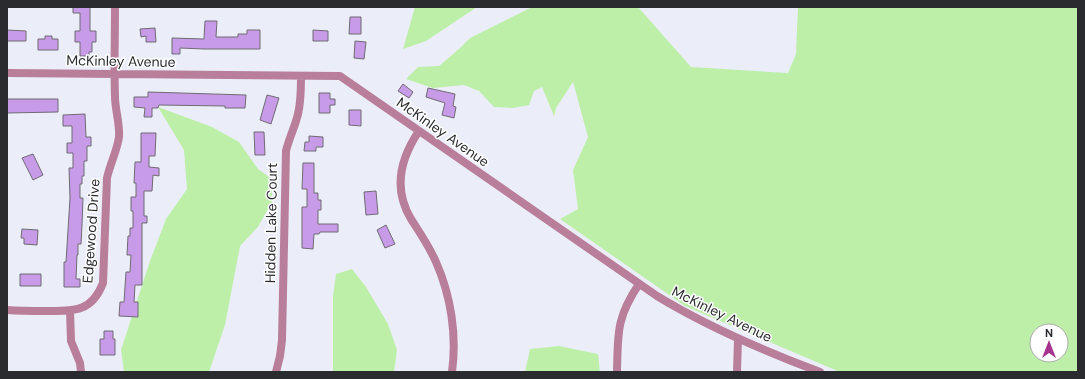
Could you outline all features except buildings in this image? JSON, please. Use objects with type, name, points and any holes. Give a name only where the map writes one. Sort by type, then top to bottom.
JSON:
[{"type":"street","name":"Edgewood Drive","points":[[7,310],[70,311],[82,308],[90,304],[100,291],[103,284],[107,178],[119,137],[116,110],[115,7]]},
{"type":"street","name":"McKinley Avenue","points":[[7,73],[340,76],[639,284],[698,320],[738,339],[820,372]]},
{"type":"street","name":"Hidden Lake Court","points":[[276,372],[282,340],[286,151],[289,138],[298,115],[301,76]]},
{"type":"street","points":[[419,131],[407,150],[403,161],[400,186],[406,209],[436,261],[445,287],[452,321],[454,343],[452,372]]},
{"type":"street","points":[[618,372],[618,335],[621,316],[639,284]]},
{"type":"street","points":[[70,311],[71,341],[80,363],[81,372]]},
{"type":"street","points":[[737,372],[738,339]]},
{"type":"green space","points":[[415,7],[477,7],[426,41],[403,49]]},
{"type":"green space","points":[[532,7],[638,7],[691,67],[788,73],[796,54],[798,7],[1078,7],[1078,372],[840,372],[685,306],[560,219],[578,209],[573,170],[588,137],[573,82],[556,108],[554,116],[542,87],[534,91],[529,105],[513,108],[494,107],[479,91],[464,85],[433,88],[406,79],[418,67],[439,66],[470,38]]},
{"type":"green space","points":[[158,107],[212,127],[239,142],[258,169],[272,179],[272,202],[258,227],[240,246],[225,325],[209,372],[124,372],[121,350],[150,261],[166,219],[187,189],[184,150]]},
{"type":"green space","points":[[352,269],[366,287],[388,324],[397,350],[394,372],[333,372],[333,296],[336,274]]},
{"type":"green space","points":[[559,346],[598,354],[600,372],[525,372],[530,349]]}]
